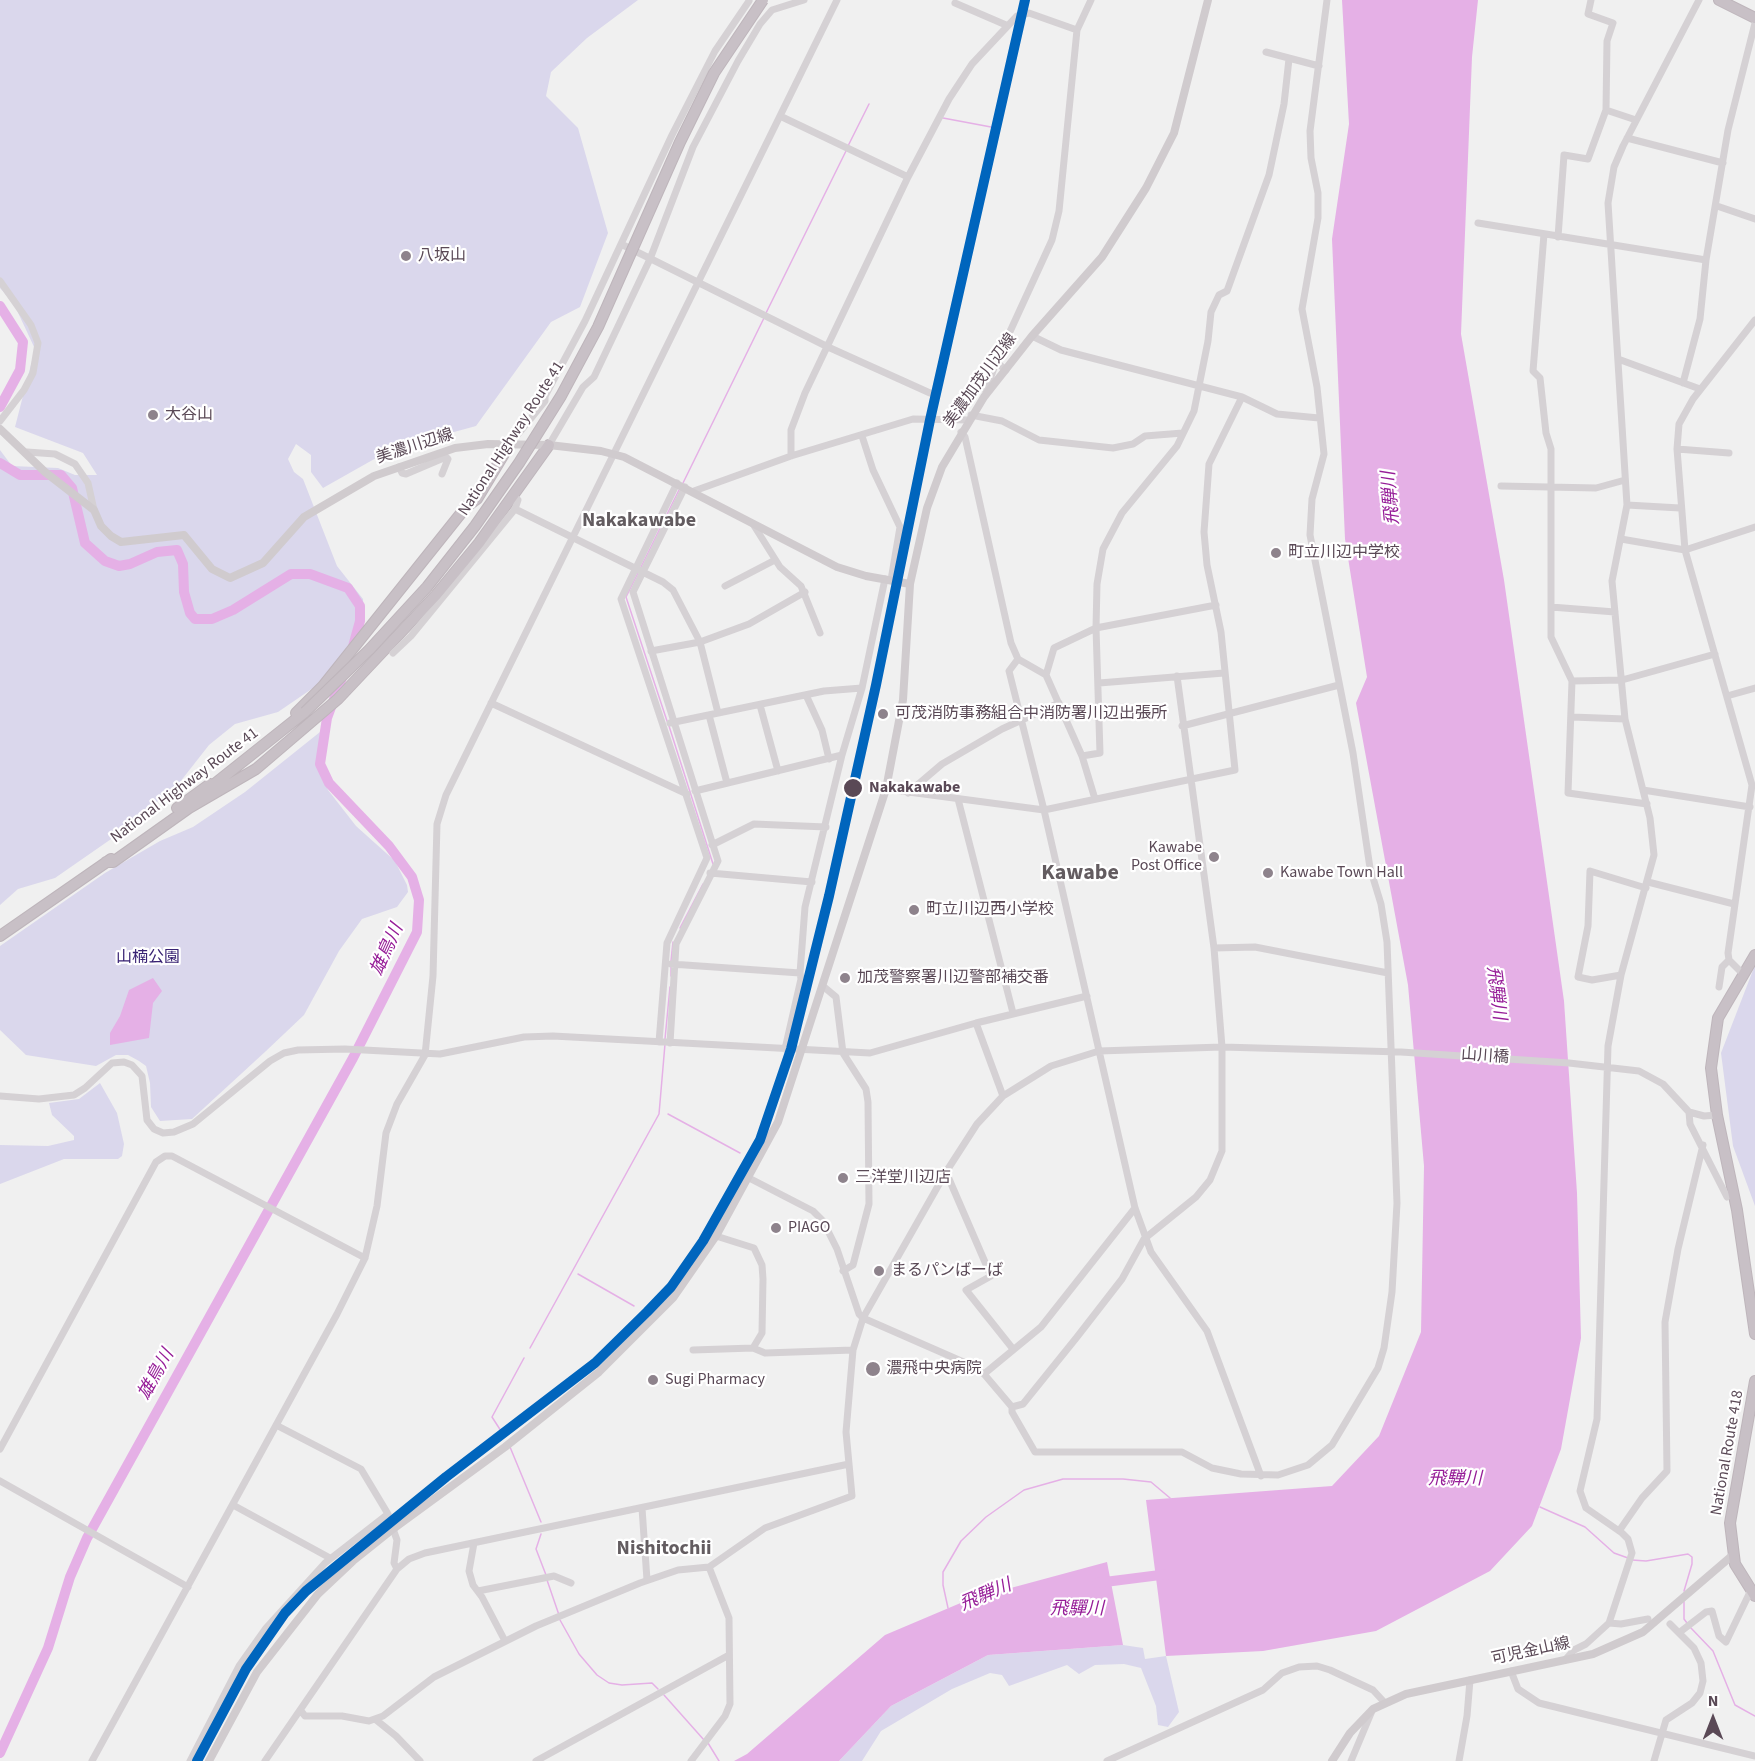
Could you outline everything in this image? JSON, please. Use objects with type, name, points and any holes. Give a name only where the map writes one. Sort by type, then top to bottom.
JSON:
[{"type":"highway","name":"National Highway Route 41","points":[[0,935],[189,799],[303,710],[367,648],[436,570],[497,490],[526,447],[595,326],[693,106],[752,0]]},
{"type":"highway","name":"National Highway Route 41","points":[[0,935],[242,764],[369,650],[427,586],[480,520],[524,456],[561,396],[598,327],[706,90],[722,61],[763,0]]},
{"type":"highway","points":[[1719,0],[1754,17]]},
{"type":"highway","points":[[303,710],[462,513],[477,499],[510,444]]},
{"type":"highway","points":[[106,862],[113,862],[189,808],[256,768],[292,740],[393,644],[511,507],[514,496],[549,445]]},
{"type":"highway","points":[[1755,955],[1742,973],[1718,1018],[1712,1047],[1711,1068],[1717,1115],[1737,1210],[1755,1334]]},
{"type":"highway","name":"National Route 418","points":[[1753,1593],[1736,1564],[1730,1523],[1755,1381]]},
{"type":"main road","name":"美濃加茂川辺線","points":[[209,1761],[257,1672],[298,1617],[353,1561],[569,1398],[649,1322],[673,1298],[716,1236],[749,1178],[778,1122],[824,987],[886,789],[903,700],[910,584],[927,508],[942,467],[984,397],[1032,336],[1102,257],[1146,188],[1174,133],[1208,0]]},
{"type":"main road","name":"美濃川辺線","points":[[0,429],[18,448],[27,452],[45,472],[94,510],[101,526],[121,542],[184,535],[212,569],[230,578],[263,563],[310,512],[366,480],[455,448],[510,444],[549,445],[616,454],[694,491],[837,567],[910,584]]},
{"type":"main road","name":"可児金山線","points":[[1332,1761],[1350,1733],[1373,1709],[1385,1703],[1416,1691],[1565,1660],[1624,1642],[1643,1632],[1672,1609],[1734,1554]]},
{"type":"street","points":[[510,444],[545,401],[545,396],[585,321],[672,135],[715,51],[752,0],[772,10]]},
{"type":"street","points":[[549,445],[584,387],[594,377],[650,259],[693,147],[738,61],[760,24],[772,10],[804,0]]},
{"type":"street","points":[[92,1761],[337,1314],[364,1258],[377,1206],[386,1133],[397,1104],[425,1055],[433,976],[439,814],[491,703],[616,454],[837,0]]},
{"type":"street","points":[[984,397],[996,362],[1052,240],[1059,211],[1077,30],[1091,0]]},
{"type":"street","points":[[749,1178],[818,1216],[837,1249],[843,1271],[863,1318],[968,1364],[984,1374],[1012,1407],[1012,1412],[1035,1452],[1182,1452],[1212,1468],[1261,1476],[1278,1475],[1308,1465],[1332,1445],[1367,1389],[1384,1348],[1392,1292],[1397,1203],[1397,1151],[1390,1092],[1392,1051],[1388,973],[1381,904],[1370,868],[1353,753],[1310,535],[1312,499],[1324,454],[1317,387],[1302,309],[1318,218],[1318,193],[1311,158],[1310,131],[1327,0]]},
{"type":"street","points":[[1558,237],[1564,155],[1588,159],[1606,111],[1607,41],[1613,23],[1588,14],[1591,0]]},
{"type":"street","points":[[1565,1660],[1574,1650],[1586,1644],[1609,1623],[1632,1552],[1628,1539],[1586,1508],[1580,1491],[1597,1419],[1606,1066],[1621,975],[1654,855],[1647,804],[1625,718],[1612,570],[1622,539],[1628,505],[1610,244],[1610,189],[1614,166],[1627,138],[1699,0]]},
{"type":"street","points":[[955,3],[1006,25]]},
{"type":"street","points":[[791,456],[791,430],[828,346],[908,177],[950,99],[972,64],[1006,25],[1017,16],[1029,13],[1077,30]]},
{"type":"street","points":[[1683,383],[1700,319],[1706,260],[1723,163],[1754,17]]},
{"type":"street","points":[[1266,52],[1320,66]]},
{"type":"street","points":[[1082,756],[1100,753],[1100,683],[1096,628],[1097,584],[1103,549],[1122,513],[1177,446],[1194,411],[1211,312],[1219,295],[1227,291],[1269,175],[1284,105],[1289,59]]},
{"type":"street","points":[[1606,111],[1636,120]]},
{"type":"street","points":[[780,116],[908,177]]},
{"type":"street","points":[[1627,138],[1723,163]]},
{"type":"street","points":[[1717,206],[1755,219]]},
{"type":"street","points":[[1478,223],[1706,260]]},
{"type":"street","points":[[1544,234],[1533,371],[1540,378],[1546,433],[1551,449],[1551,637],[1572,681],[1568,793],[1647,804]]},
{"type":"street","points":[[621,244],[765,316],[930,393]]},
{"type":"street","points":[[0,281],[31,325],[38,343],[33,373],[24,390],[0,421]]},
{"type":"street","points":[[1719,987],[1722,967],[1729,960],[1734,904],[1752,785],[1685,550],[1677,449],[1679,424],[1700,390],[1755,320]]},
{"type":"street","points":[[1032,336],[1061,350],[1242,397],[1277,414],[1319,418]]},
{"type":"street","points":[[1618,359],[1700,390]]},
{"type":"street","points":[[996,362],[1006,370]]},
{"type":"street","points":[[886,789],[1044,810],[1235,770],[1216,605],[1205,545],[1209,464],[1242,397]]},
{"type":"street","points":[[694,491],[791,456],[913,419],[970,418],[1002,421],[1039,440],[1113,448],[1132,444],[1145,436],[1183,433]]},
{"type":"street","points":[[961,432],[965,437],[1011,643],[1018,659],[1046,675],[1082,756],[1095,799]]},
{"type":"street","points":[[785,1048],[801,979],[805,907],[842,755],[862,688],[900,527],[873,470],[862,436]]},
{"type":"street","points":[[1677,449],[1729,453]]},
{"type":"street","points":[[27,452],[55,454],[75,464],[88,483],[94,510]]},
{"type":"street","points":[[399,467],[402,473],[406,474],[446,456],[448,459],[442,474]]},
{"type":"street","points":[[1501,486],[1596,488],[1625,480]]},
{"type":"street","points":[[659,1042],[667,943],[707,858],[621,599],[638,570],[680,484]]},
{"type":"street","points":[[1628,505],[1680,508]]},
{"type":"street","points":[[393,653],[411,636],[511,507],[663,582],[673,590],[700,642],[718,713]]},
{"type":"street","points":[[753,524],[775,560],[805,592],[820,633]]},
{"type":"street","points":[[1622,539],[1685,550],[1755,527]]},
{"type":"street","points":[[725,586],[775,560]]},
{"type":"street","points":[[638,570],[633,592],[718,861],[676,944],[670,1043]]},
{"type":"street","points":[[651,651],[700,642],[749,624],[805,592]]},
{"type":"street","points":[[1046,675],[1054,648],[1096,628],[1216,605]]},
{"type":"street","points":[[1551,607],[1615,612]]},
{"type":"street","points":[[1572,681],[1622,680],[1715,654]]},
{"type":"street","points":[[1018,659],[1009,671],[1044,810],[1134,1208],[1144,1239],[1207,1331],[1261,1476]]},
{"type":"street","points":[[1100,683],[1224,673]]},
{"type":"street","points":[[1012,1407],[1023,1404],[1077,1337],[1122,1279],[1144,1239],[1196,1197],[1219,1165],[1224,1126],[1222,1047],[1214,948],[1177,676]]},
{"type":"street","points":[[1182,726],[1339,686]]},
{"type":"street","points":[[664,725],[806,695],[862,688]]},
{"type":"street","points":[[1727,696],[1755,688]]},
{"type":"street","points":[[806,695],[822,730],[830,759]]},
{"type":"street","points":[[491,703],[687,794]]},
{"type":"street","points":[[908,793],[942,764],[1059,703]]},
{"type":"street","points":[[760,705],[778,771]]},
{"type":"street","points":[[709,715],[727,783]]},
{"type":"street","points":[[1572,717],[1625,718]]},
{"type":"street","points":[[695,791],[842,755]]},
{"type":"street","points":[[1644,790],[1750,807]]},
{"type":"street","points":[[958,799],[1013,1013]]},
{"type":"street","points":[[712,845],[754,824],[826,827]]},
{"type":"street","points":[[702,870],[711,874],[812,882]]},
{"type":"street","points":[[1621,975],[1592,980],[1578,977],[1587,926],[1590,871],[1734,904]]},
{"type":"street","points":[[1214,948],[1255,947],[1388,973]]},
{"type":"street","points":[[1729,960],[1742,973]]},
{"type":"street","points":[[665,963],[800,973]]},
{"type":"street","points":[[824,987],[836,997],[843,1053],[866,1089],[869,1204],[853,1265],[843,1271]]},
{"type":"street","points":[[0,1096],[39,1099],[74,1095],[112,1063],[124,1062],[132,1065],[142,1076],[147,1120],[154,1129],[163,1133],[174,1132],[193,1124],[270,1061],[284,1053],[345,1049],[425,1055],[532,1037],[870,1053],[1013,1013],[1087,996]]},
{"type":"street","points":[[976,1023],[1003,1096]]},
{"type":"street","name":"山川橋","points":[[709,1568],[765,1528],[799,1513],[848,1499],[853,1491],[846,1432],[853,1350],[863,1318],[946,1172],[977,1124],[1003,1096],[1051,1066],[1099,1051],[1222,1047],[1392,1051],[1569,1063],[1639,1071],[1652,1076],[1673,1093],[1689,1112]]},
{"type":"street","points":[[1717,1115],[1704,1116],[1689,1112],[1690,1124],[1703,1145],[1727,1197]]},
{"type":"street","points":[[1619,1531],[1642,1498],[1667,1471],[1665,1322],[1678,1250],[1703,1145]]},
{"type":"street","points":[[0,1449],[156,1162],[165,1156],[172,1156],[364,1258]]},
{"type":"street","points":[[946,1172],[991,1276],[966,1290],[1013,1349]]},
{"type":"street","points":[[984,1374],[1041,1327],[1134,1208]]},
{"type":"street","points":[[716,1236],[754,1248],[762,1265],[762,1333],[753,1348]]},
{"type":"street","points":[[693,1350],[753,1348],[765,1353],[853,1350]]},
{"type":"street","points":[[190,1761],[239,1666],[266,1628],[300,1588],[330,1558],[388,1514],[361,1469],[276,1425]]},
{"type":"street","points":[[265,1761],[397,1569],[409,1559],[474,1543],[849,1464]]},
{"type":"street","points":[[0,1481],[188,1587]]},
{"type":"street","points":[[232,1505],[330,1558]]},
{"type":"street","points":[[642,1508],[647,1580]]},
{"type":"street","points":[[393,1529],[397,1546],[394,1563],[397,1569]]},
{"type":"street","points":[[474,1543],[469,1571],[505,1641]]},
{"type":"street","points":[[301,1711],[305,1716],[342,1716],[369,1721],[375,1719],[391,1711],[434,1677],[559,1616],[647,1580],[678,1570],[709,1568],[729,1618],[730,1704],[725,1716],[691,1761]]},
{"type":"street","points":[[478,1591],[554,1576],[571,1583]]},
{"type":"street","points":[[1681,1631],[1712,1611],[1719,1636],[1726,1642],[1753,1593]]},
{"type":"street","points":[[1609,1623],[1621,1624],[1648,1619]]},
{"type":"street","points":[[1654,1761],[1666,1720],[1692,1703],[1700,1693],[1703,1681],[1701,1663],[1694,1648],[1681,1631],[1670,1624]]},
{"type":"street","points":[[536,1761],[729,1655]]},
{"type":"street","points":[[1107,1761],[1263,1690],[1282,1673],[1299,1667],[1317,1666],[1330,1670],[1373,1690],[1385,1703]]},
{"type":"street","points":[[1511,1671],[1518,1689],[1539,1703],[1755,1756]]},
{"type":"street","points":[[1459,1761],[1467,1716],[1470,1680]]},
{"type":"street","points":[[1351,1761],[1373,1709]]},
{"type":"street","points":[[375,1719],[420,1761]]},
{"type":"green space","points":[[0,0],[638,0],[587,38],[551,72],[546,96],[578,128],[608,233],[580,307],[551,322],[476,426],[392,449],[323,488],[311,472],[311,455],[296,444],[288,459],[294,472],[303,479],[337,566],[363,599],[364,616],[355,640],[316,686],[278,712],[235,724],[209,745],[180,782],[127,828],[55,878],[18,889],[0,905],[0,450],[12,466],[58,468],[75,475],[97,475],[83,453],[15,427],[35,349],[14,304],[0,288]]},
{"type":"green space","name":"山楠公園","points":[[320,732],[319,765],[328,790],[356,826],[395,861],[408,892],[397,907],[362,919],[339,951],[304,1015],[266,1051],[192,1119],[160,1121],[151,1107],[150,1083],[146,1066],[139,1061],[128,1055],[116,1055],[96,1066],[26,1055],[0,1030],[0,946],[105,873],[160,841],[193,827],[245,792]]},
{"type":"green space","points":[[1755,965],[1755,1206],[1733,1146],[1721,1053]]},
{"type":"green space","points":[[100,1083],[117,1113],[124,1144],[122,1156],[118,1159],[64,1159],[0,1184],[0,1145],[48,1146],[74,1140],[74,1136],[52,1115],[49,1103],[79,1099]]},
{"type":"green space","points":[[1123,1645],[1143,1648],[1145,1659],[1166,1656],[1179,1712],[1168,1727],[1158,1725],[1156,1706],[1141,1668],[1124,1664],[1095,1665],[1079,1674],[1067,1665],[1009,1686],[1002,1675],[990,1673],[952,1689],[881,1731],[862,1761],[839,1761],[891,1706],[988,1655]]},
{"type":"water","name":"飛騨川","points":[[1342,0],[1478,0],[1472,57],[1461,334],[1504,580],[1564,1001],[1577,1193],[1581,1338],[1561,1449],[1532,1526],[1490,1571],[1376,1631],[1263,1651],[1166,1656],[1146,1500],[1332,1486],[1379,1436],[1421,1332],[1424,1166],[1408,985],[1356,703],[1367,677],[1345,539],[1332,239],[1349,124]]},
{"type":"water","points":[[153,978],[162,991],[153,1003],[149,1038],[110,1045],[110,1033],[120,1016],[129,990]]},
{"type":"water","name":"飛驒川","points":[[1107,1562],[1123,1645],[988,1655],[891,1706],[839,1761],[734,1761],[747,1754],[885,1635],[970,1599]]},
{"type":"waterway","points":[[848,146],[869,104]]},
{"type":"waterway","points":[[943,118],[991,127]]},
{"type":"waterway","points":[[766,313],[846,151]]},
{"type":"waterway","name":"雄鳥川","points":[[0,306],[23,342],[20,370],[0,407]]},
{"type":"waterway","points":[[683,483],[764,318]]},
{"type":"waterway","name":"雄鳥川","points":[[0,463],[20,475],[61,475],[72,488],[85,543],[105,561],[119,566],[130,564],[157,552],[177,550],[183,564],[184,592],[190,613],[195,619],[212,619],[233,610],[291,574],[310,574],[348,588],[360,606],[360,621],[352,650]]},
{"type":"waterway","points":[[640,569],[679,490]]},
{"type":"waterway","points":[[638,573],[626,597],[667,721]]},
{"type":"waterway","name":"雄鳥川","points":[[0,1753],[48,1648],[70,1577],[87,1538],[353,1058],[417,932],[419,900],[412,877],[389,846],[329,783],[320,764],[327,718],[343,675]]},
{"type":"waterway","points":[[669,726],[713,864]]},
{"type":"waterway","points":[[680,928],[703,884]]},
{"type":"waterway","points":[[671,961],[673,942]]},
{"type":"waterway","points":[[671,966],[671,976]]},
{"type":"waterway","points":[[665,1039],[670,987]]},
{"type":"waterway","points":[[530,1348],[659,1114],[665,1044]]},
{"type":"waterway","points":[[668,1114],[740,1153]]},
{"type":"waterway","points":[[578,1274],[634,1306]]},
{"type":"waterway","points":[[501,1431],[492,1417],[524,1358]]},
{"type":"waterway","points":[[510,1447],[541,1522]]},
{"type":"waterway","points":[[948,1608],[943,1572],[961,1541],[986,1517],[1024,1490],[1063,1479],[1123,1479],[1151,1482],[1170,1498]]},
{"type":"waterway","points":[[1540,1507],[1585,1527],[1614,1553],[1628,1558]]},
{"type":"waterway","points":[[541,1534],[536,1549],[546,1575]]},
{"type":"waterway","points":[[1632,1560],[1646,1561],[1688,1554],[1692,1557],[1692,1564],[1684,1591]]},
{"type":"waterway","name":"飛騨川","points":[[1097,1583],[1168,1574]]},
{"type":"waterway","points":[[547,1580],[559,1615]]},
{"type":"waterway","points":[[1684,1602],[1684,1619],[1687,1623]]},
{"type":"waterway","points":[[560,1620],[579,1654],[597,1675],[609,1683],[622,1685],[652,1683],[658,1689]]},
{"type":"waterway","points":[[1690,1627],[1713,1651],[1735,1705],[1755,1716]]},
{"type":"waterway","points":[[664,1695],[704,1740]]},
{"type":"waterway","points":[[708,1743],[719,1761]]},
{"type":"transit line","points":[[197,1761],[246,1669],[285,1613],[306,1591],[446,1477],[595,1363],[647,1312],[671,1287],[703,1241],[760,1140],[791,1049],[829,896],[876,685],[930,420],[1025,0]]},
{"type":"place","name":"八坂山","points":[[406,256]]},
{"type":"place","name":"大谷山","points":[[153,415]]},
{"type":"place","name":"町立川辺中学校","points":[[1276,553]]},
{"type":"place","name":"可茂消防事務組合中消防署川辺出張所","points":[[883,714]]},
{"type":"place","name":"Nakakawabe","points":[[853,788]]},
{"type":"place","name":"Kawabe Post Office","points":[[1214,857]]},
{"type":"place","name":"Kawabe Town Hall","points":[[1268,873]]},
{"type":"place","name":"町立川辺西小学校","points":[[914,910]]},
{"type":"place","name":"加茂警察署川辺警部補交番","points":[[845,978]]},
{"type":"place","name":"三洋堂川辺店","points":[[843,1178]]},
{"type":"place","name":"PIAGO","points":[[776,1228]]},
{"type":"place","name":"まるパンばーば","points":[[879,1271]]},
{"type":"place","name":"濃飛中央病院","points":[[873,1369]]},
{"type":"place","name":"Sugi Pharmacy","points":[[653,1380]]},
{"type":"district","name":"Nakakawabe","points":[[639,522]]},
{"type":"district","name":"Kawabe","points":[[1080,874]]},
{"type":"district","name":"Nishitochii","points":[[664,1550]]}]
